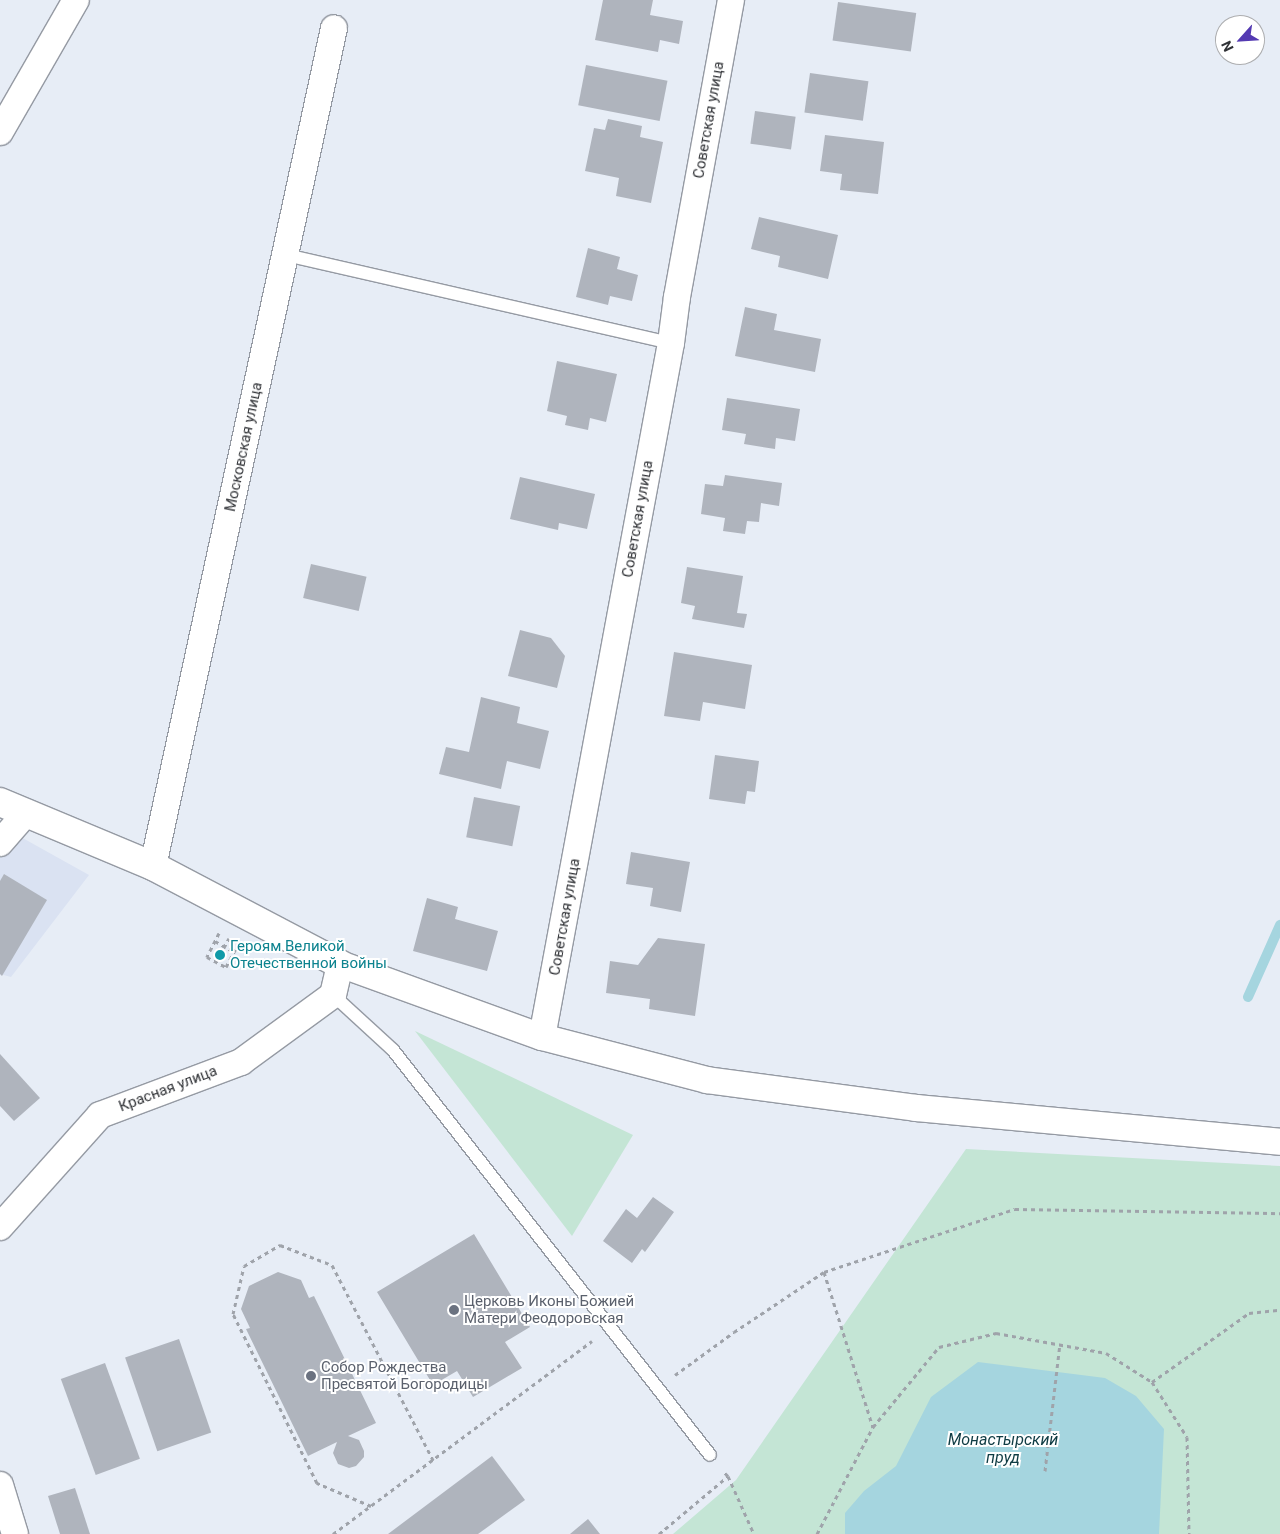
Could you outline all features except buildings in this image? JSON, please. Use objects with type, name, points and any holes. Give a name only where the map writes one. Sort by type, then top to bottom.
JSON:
[{"type":"street","points":[[0,132],[76,0]]},
{"type":"street","name":"Советская улица","points":[[542,1037],[671,343],[677,297],[731,0]]},
{"type":"street","name":"Московская улица","points":[[153,866],[334,28]]},
{"type":"street","points":[[0,802],[153,866],[241,914],[340,964],[542,1037],[716,1081],[916,1108],[1280,1142]]},
{"type":"street","points":[[0,843],[26,813]]},
{"type":"street","points":[[333,995],[340,964]]},
{"type":"street","name":"Красная улица","points":[[0,1227],[100,1115],[241,1062],[333,995]]},
{"type":"street","points":[[0,1485],[16,1534]]},
{"type":"lane","points":[[286,255],[671,343]]},
{"type":"lane","points":[[333,995],[393,1050],[710,1455]]},
{"type":"path","points":[[241,914],[234,952],[226,967],[207,957],[215,941],[241,914]]},
{"type":"path","points":[[215,941],[234,952]]},
{"type":"path","points":[[658,1388],[734,1332],[824,1272],[1015,1209],[1280,1213]]},
{"type":"path","points":[[372,1506],[317,1482],[233,1314],[244,1266],[280,1245],[332,1265],[433,1460]]},
{"type":"path","points":[[824,1272],[873,1427]]},
{"type":"path","points":[[1152,1382],[1249,1313],[1280,1310]]},
{"type":"path","points":[[333,1534],[611,1328]]},
{"type":"path","points":[[818,1534],[873,1427],[939,1346],[996,1333],[1106,1353],[1152,1382],[1187,1437],[1189,1534]]},
{"type":"path","points":[[1045,1472],[1060,1344]]},
{"type":"path","points":[[710,1455],[728,1476],[754,1534]]},
{"type":"path","points":[[659,1534],[728,1476]]},
{"type":"shaded area","points":[[19,836],[89,875],[11,977],[0,974],[0,857]]},
{"type":"green space","points":[[415,1031],[633,1135],[572,1236]]},
{"type":"green space","points":[[966,1149],[1280,1166],[1280,1534],[673,1534],[736,1480]]},
{"type":"water","name":"Монастырский пруд","points":[[978,1362],[1105,1378],[1136,1396],[1164,1429],[1159,1534],[845,1534],[845,1513],[864,1491],[896,1466],[931,1397]]},
{"type":"waterway","points":[[1248,997],[1280,925]]},
{"type":"place","name":"Героям Великой Отечественной войны","points":[[220,955]]},
{"type":"place","name":"Церковь Иконы Божией Матери Феодоровская","points":[[454,1310]]},
{"type":"place","name":"Собор Рождества Пресвятой Богородицы","points":[[311,1376]]}]
